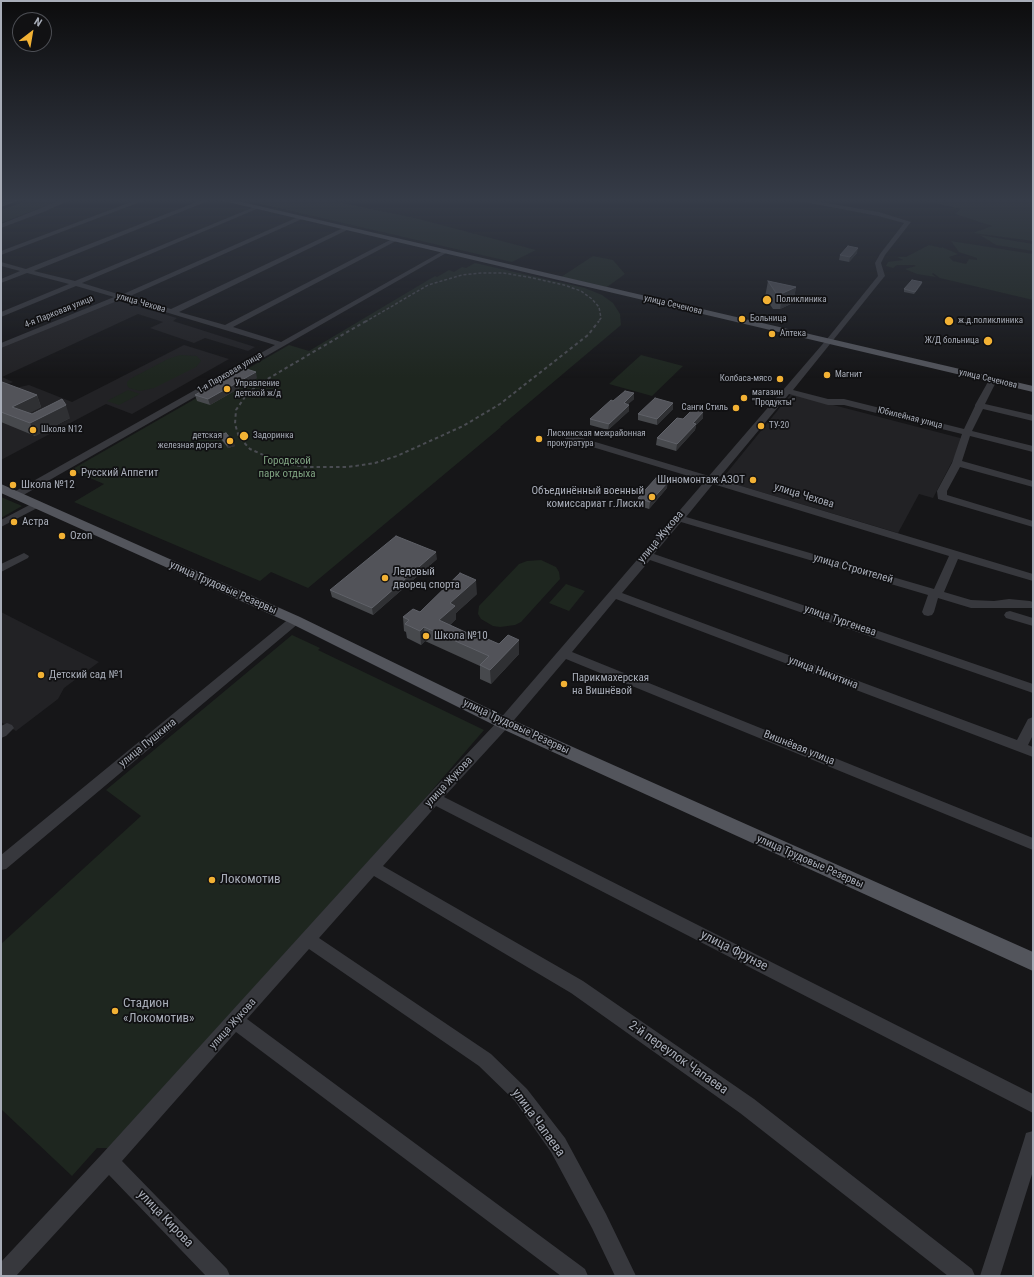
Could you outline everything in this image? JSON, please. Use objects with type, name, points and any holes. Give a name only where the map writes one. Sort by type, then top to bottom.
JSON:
[{"type":"main road","name":"улица Сеченова","points":[[473,259],[1033,389]]},
{"type":"main road","name":"улица Трудовые Резервы","points":[[1,488],[295,620],[504,723],[1033,962]]},
{"type":"street","points":[[1,282],[59,259]]},
{"type":"street","points":[[1,315],[137,259]]},
{"type":"street","name":"4-я Парковая улица","points":[[1,346],[51,324],[62,322],[208,259]]},
{"type":"street","points":[[172,312],[283,259]]},
{"type":"street","points":[[226,328],[359,259]]},
{"type":"street","name":"1-я Парковая улица","points":[[16,494],[433,259]]},
{"type":"street","name":"улица Жукова","points":[[2,1276],[109,1161],[236,1021],[434,798],[504,723],[710,480],[830,342],[882,276],[878,263],[880,259]]},
{"type":"street","name":"улица Чехова","points":[[1,264],[77,284],[281,344]]},
{"type":"street","points":[[993,380],[979,405],[967,432],[957,463],[942,491],[942,497],[1033,524]]},
{"type":"street","name":"Юбилейная улица","points":[[787,391],[828,402],[844,402],[1033,449]]},
{"type":"street","points":[[979,405],[1033,418]]},
{"type":"street","name":"улица Чехова","points":[[569,437],[1033,578]]},
{"type":"street","points":[[957,463],[1033,484]]},
{"type":"street","points":[[1,524],[36,504]]},
{"type":"street","name":"улица Строителей","points":[[678,518],[971,604],[994,605],[1009,603],[1030,605]]},
{"type":"street","points":[[928,612],[955,554]]},
{"type":"street","name":"улица Тургенева","points":[[647,555],[1033,689]]},
{"type":"street","points":[[1,570],[24,556]]},
{"type":"street","name":"улица Никитина","points":[[614,594],[1033,752]]},
{"type":"street","points":[[1010,615],[1033,622]]},
{"type":"street","name":"улица Пушкина","points":[[1,864],[295,620]]},
{"type":"street","name":"Вишнёвая улица","points":[[564,653],[1033,844]]},
{"type":"street","points":[[1020,747],[1033,722]]},
{"type":"street","name":"улица Фрунзе","points":[[434,798],[1033,1104]]},
{"type":"street","name":"2-й переулок Чапаева","points":[[372,867],[584,992],[747,1106],[965,1276]]},
{"type":"street","name":"улица Чапаева","points":[[308,939],[485,1060],[521,1095],[558,1145],[599,1221],[626,1276]]},
{"type":"street","points":[[236,1021],[578,1276]]},
{"type":"street","points":[[990,1276],[1033,1140]]},
{"type":"street","name":"улица Кирова","points":[[109,1161],[220,1276]]},
{"type":"shaded area","points":[[112,299],[177,318],[173,321],[255,347],[248,351],[205,338],[194,343],[150,328],[163,322],[138,314],[2,377],[13,382],[1,387],[1,347]]},
{"type":"shaded area","points":[[184,345],[229,359],[132,414],[106,404],[1,460],[1,391],[29,385],[72,402]]},
{"type":"shaded area","points":[[791,394],[964,439],[933,498],[919,494],[898,533],[721,480]]},
{"type":"shaded area","name":"Детский сад №1","points":[[1,612],[99,662],[64,688],[58,699],[16,731],[1,722]]},
{"type":"green space","points":[[497,259],[519,259],[512,262]]},
{"type":"green space","points":[[589,259],[613,260],[625,274],[607,287],[561,277]]},
{"type":"green space","points":[[900,259],[951,259],[953,261],[966,264],[969,259],[977,260],[977,259],[1033,259],[1033,300],[940,278],[933,273],[932,274],[936,277],[917,274],[905,269],[916,266],[914,265],[897,265],[893,268],[886,266],[888,262],[903,260]]},
{"type":"green space","name":"Городской парк отдыха","points":[[475,263],[585,288],[602,295],[613,303],[620,314],[621,325],[308,588],[271,572],[260,581],[74,502],[104,484],[71,470],[289,345],[309,351],[435,276],[437,277],[449,270],[454,272],[462,267],[466,268]]},
{"type":"green space","points":[[180,355],[197,356],[201,361],[196,367],[154,388],[140,391],[129,388],[127,385],[127,382],[130,379],[168,359]]},
{"type":"green space","points":[[641,355],[683,366],[652,396],[609,384]]},
{"type":"green space","points":[[128,390],[140,394],[119,405],[107,401]]},
{"type":"green space","points":[[1,497],[22,506],[1,518]]},
{"type":"green space","points":[[541,560],[556,567],[559,572],[560,579],[521,622],[515,625],[500,627],[493,626],[481,619],[478,614],[479,606],[519,564],[527,561]]},
{"type":"green space","points":[[566,584],[585,591],[569,611],[549,603]]},
{"type":"green space","name":"Локомотив","points":[[292,635],[320,648],[318,650],[484,730],[414,811],[108,1148],[97,1148],[72,1176],[1,1109],[1,944],[141,816],[106,790]]},
{"type":"building","points":[[912,280],[922,282],[915,292],[904,289]]},
{"type":"building","points":[[768,281],[796,287],[783,293],[776,293]]},
{"type":"building","points":[[243,368],[256,372],[208,399],[195,395]]},
{"type":"building","points":[[1,382],[37,395],[12,407],[32,414],[62,399],[66,405],[30,423],[1,412]]},
{"type":"building","points":[[625,391],[634,393],[624,403],[629,405],[609,424],[590,419],[611,400],[613,401]]},
{"type":"building","points":[[655,398],[673,403],[657,419],[638,414]]},
{"type":"building","points":[[693,409],[703,412],[693,423],[696,424],[677,444],[657,438],[677,418],[683,419]]},
{"type":"building","points":[[226,433],[234,443],[227,445],[219,435]]},
{"type":"building","points":[[656,478],[668,482],[650,502],[638,498]]},
{"type":"building","name":"Ледовый дворец спорта","points":[[396,536],[436,552],[372,608],[330,590]]},
{"type":"building","points":[[460,573],[476,580],[450,603],[455,606],[439,620],[474,636],[476,634],[499,644],[508,635],[519,640],[490,670],[480,665],[489,656],[424,627],[420,631],[405,624],[409,620],[403,617],[413,609],[420,612]]},
{"type":"railway","points":[[365,322],[428,285],[462,275],[482,273],[503,273],[528,277],[564,285],[581,291],[592,299],[599,307],[601,318],[598,322]]},
{"type":"railway","points":[[366,321],[259,384],[247,394],[236,410],[235,424],[239,437],[250,449],[281,463],[307,467],[348,467],[375,463],[397,456],[463,426],[500,404],[588,335],[599,321]]},
{"type":"place","name":"Поликлиника","points":[[767,300]]},
{"type":"place","name":"Больница","points":[[742,319]]},
{"type":"place","name":"ж.д.поликлиника","points":[[949,321]]},
{"type":"place","name":"Аптека","points":[[772,334]]},
{"type":"place","name":"Ж/Д больница","points":[[988,341]]},
{"type":"place","name":"Магнит","points":[[827,375]]},
{"type":"place","name":"Колбаса-мясо","points":[[780,379]]},
{"type":"place","name":"Управление детской ж/д","points":[[227,389]]},
{"type":"place","name":"магазин \"Продукты\"","points":[[744,398]]},
{"type":"place","name":"Санги Стиль","points":[[736,408]]},
{"type":"place","name":"ТУ-20","points":[[761,426]]},
{"type":"place","name":"Школа N12","points":[[33,430]]},
{"type":"place","name":"Задоринка","points":[[244,436]]},
{"type":"place","name":"Лискинская межрайонная прокуратура","points":[[539,439]]},
{"type":"place","name":"детская железная дорога","points":[[230,441]]},
{"type":"place","name":"Русский Аппетит","points":[[73,473]]},
{"type":"place","name":"Шиномонтаж АЗОТ","points":[[753,480]]},
{"type":"place","name":"Школа №12","points":[[13,485]]},
{"type":"place","name":"Объединённый военный комиссариат г.Лиски","points":[[652,497]]},
{"type":"place","name":"Астра","points":[[14,522]]},
{"type":"place","name":"Ozon","points":[[62,536]]},
{"type":"place","name":"Ледовый дворец спорта","points":[[385,578]]},
{"type":"place","name":"Школа №10","points":[[426,636]]},
{"type":"place","name":"Детский сад №1","points":[[41,675]]},
{"type":"place","name":"Парикмахерская на Вишнёвой","points":[[564,684]]},
{"type":"place","name":"Локомотив","points":[[212,880]]},
{"type":"place","name":"Стадион «Локомотив»","points":[[115,1011]]}]
